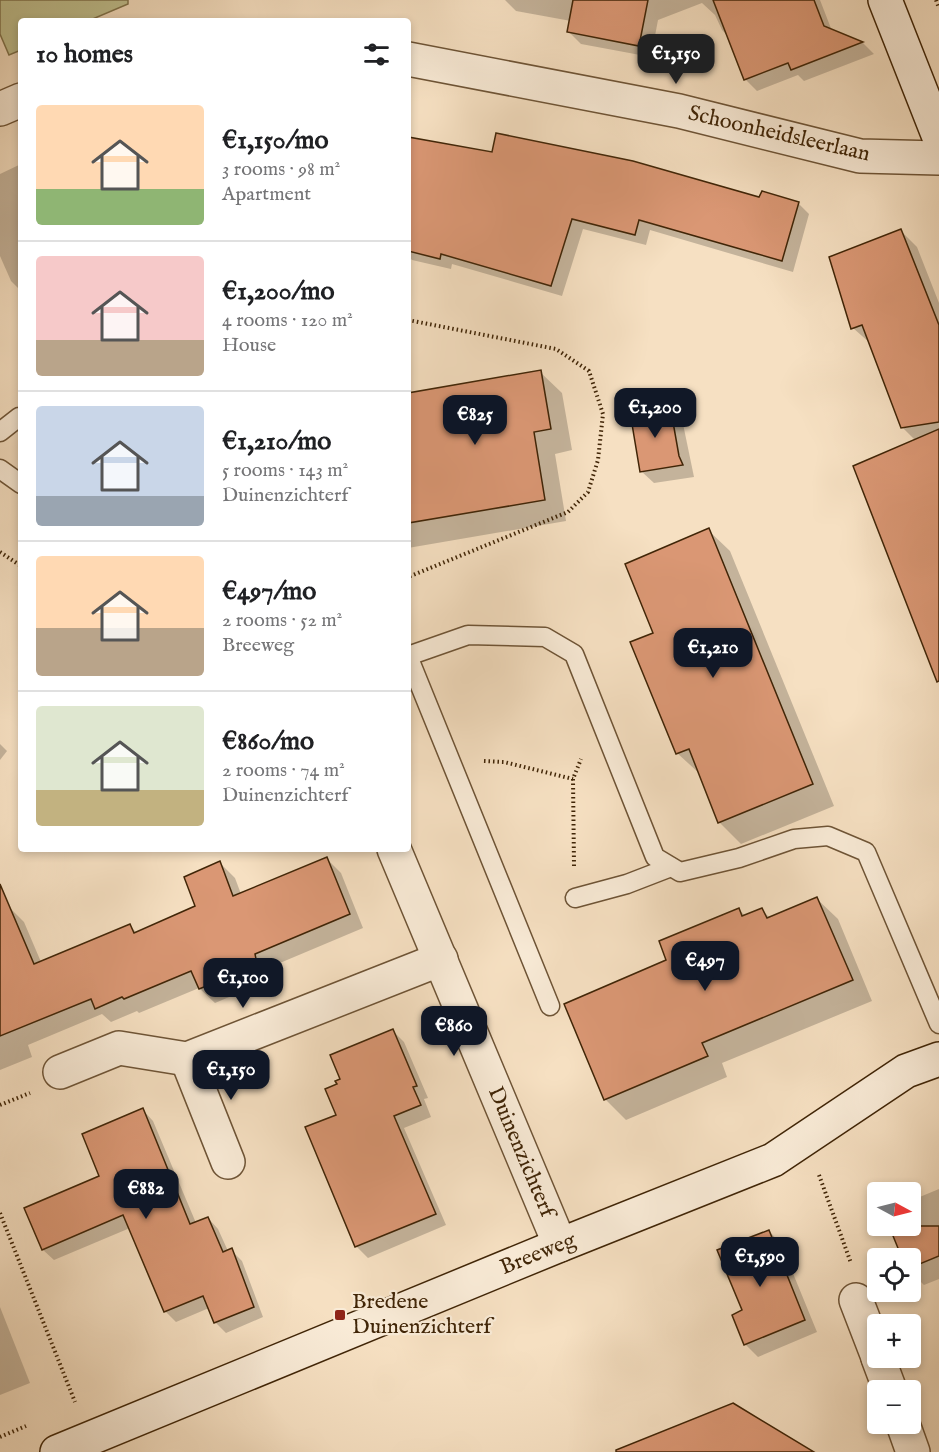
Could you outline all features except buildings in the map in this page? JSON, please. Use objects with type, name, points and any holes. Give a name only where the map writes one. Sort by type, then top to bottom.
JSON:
[{"type":"street","points":[[885,0],[939,137]]},
{"type":"street","name":"Schoonheidsleerlaan","points":[[411,60],[679,111],[860,156],[939,158]]},
{"type":"street","points":[[0,109],[18,101]]},
{"type":"street","name":"Duinenzichterf","points":[[395,852],[560,1245]]},
{"type":"street","points":[[60,1072],[119,1048],[188,1059],[441,959]]},
{"type":"street","points":[[188,1059],[228,1162]]},
{"type":"street","name":"Breeweg","points":[[57,1452],[773,1160],[906,1071],[939,1059]]},
{"type":"street","points":[[856,1300],[867,1328]]},
{"type":"street","points":[[907,1434],[913,1452]]},
{"type":"lane","points":[[0,432],[18,418]]},
{"type":"lane","points":[[0,470],[18,482]]},
{"type":"lane","points":[[411,655],[468,635],[545,637],[574,654],[655,857],[680,872],[739,858],[794,839],[828,836],[866,852],[939,1024]]},
{"type":"lane","points":[[411,663],[550,1006]]},
{"type":"lane","points":[[575,897],[627,884],[671,867]]},
{"type":"path","points":[[936,0],[939,8]]},
{"type":"path","points":[[411,321],[556,349],[588,371],[603,414],[598,460],[588,492],[568,512],[411,576]]},
{"type":"path","points":[[0,552],[18,564]]},
{"type":"path","points":[[575,897],[573,779],[585,751],[605,731]]},
{"type":"path","points":[[451,760],[504,762],[573,779]]},
{"type":"path","points":[[805,1139],[851,1257],[856,1300]]},
{"type":"path","points":[[0,1213],[77,1405],[87,1441]]},
{"type":"green space","points":[[0,0],[128,0],[128,4],[95,18],[18,18],[18,51],[9,55],[0,34]]},
{"type":"place","name":"Bredene Duinenzichterf","points":[[340,1315]]}]
